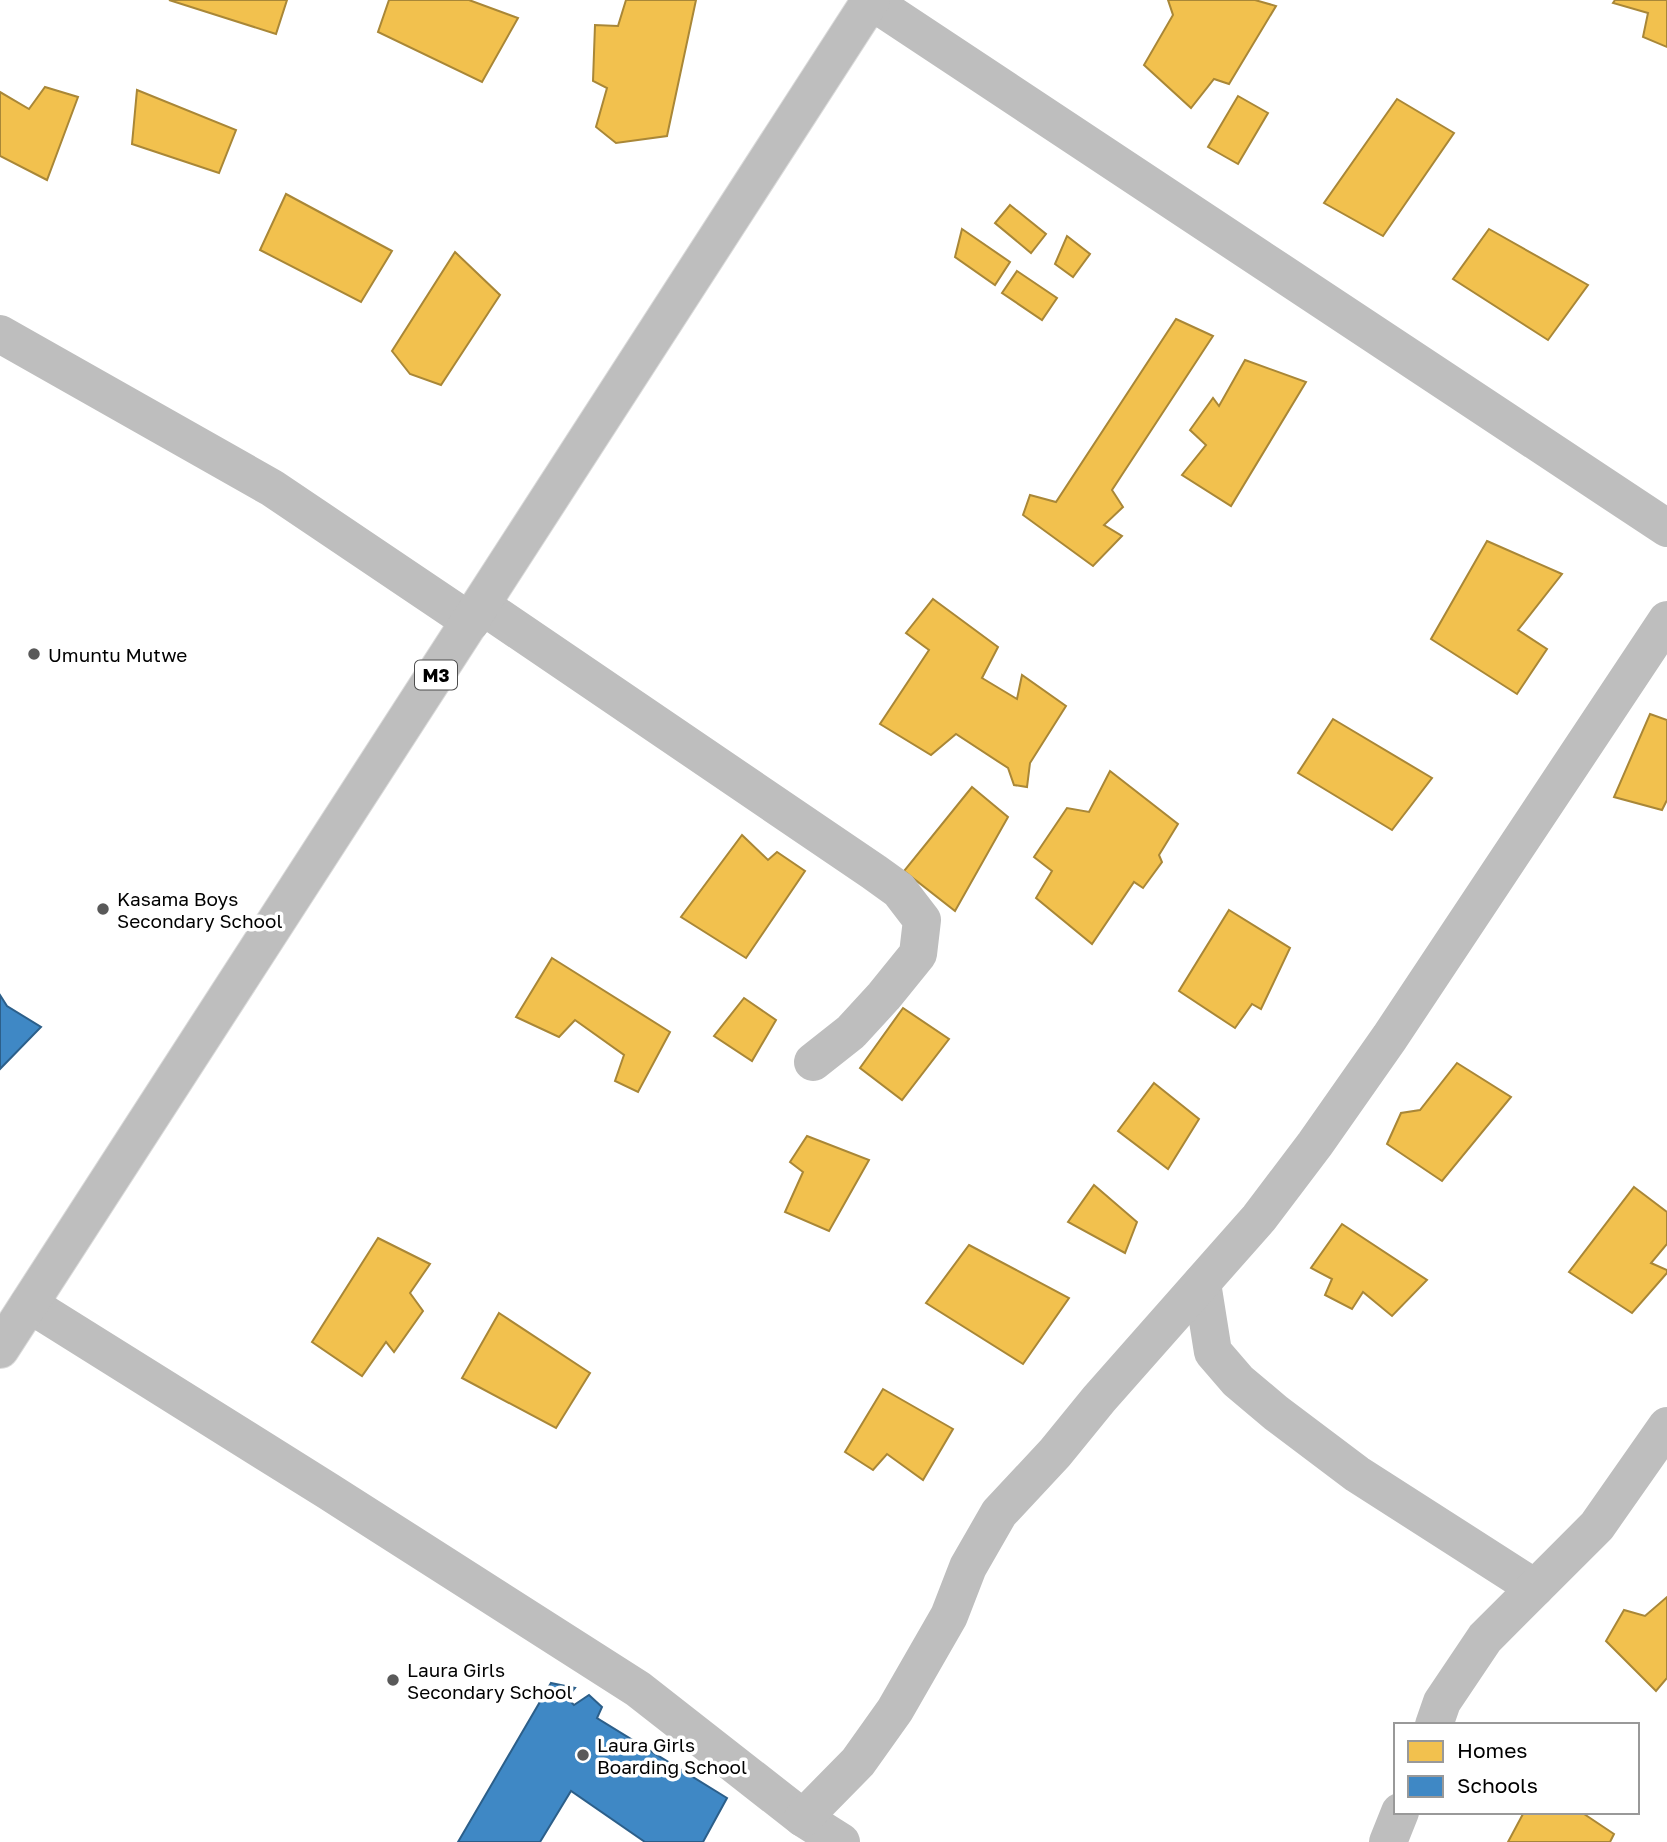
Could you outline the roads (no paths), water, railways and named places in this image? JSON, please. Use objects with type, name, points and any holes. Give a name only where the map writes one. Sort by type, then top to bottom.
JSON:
[{"type":"street","points":[[871,1],[1667,528]]},
{"type":"street","name":"M3","points":[[0,1349],[871,1]]},
{"type":"street","points":[[0,334],[272,488],[476,613],[899,890],[922,920],[918,954],[851,1032],[813,1062]]},
{"type":"street","points":[[803,1818],[858,1762],[895,1710],[949,1616],[968,1567],[999,1513],[1055,1453],[1099,1399],[1259,1218],[1323,1134],[1667,620]]},
{"type":"street","points":[[1202,1283],[1213,1352],[1238,1381],[1357,1474],[1535,1588]]},
{"type":"street","points":[[29,1304],[638,1689],[803,1818],[841,1842]]},
{"type":"street","points":[[1435,1723],[1442,1702],[1485,1638],[1597,1526],[1667,1426]]},
{"type":"street","points":[[1388,1842],[1399,1814]]},
{"type":"place","name":"Umuntu Mutwe","points":[[34,654]]},
{"type":"place","name":"Kasama Boys Secondary School","points":[[103,909]]},
{"type":"place","name":"Laura Girls Secondary School","points":[[393,1680]]},
{"type":"place","name":"Laura Girls Boarding School","points":[[583,1755]]}]
